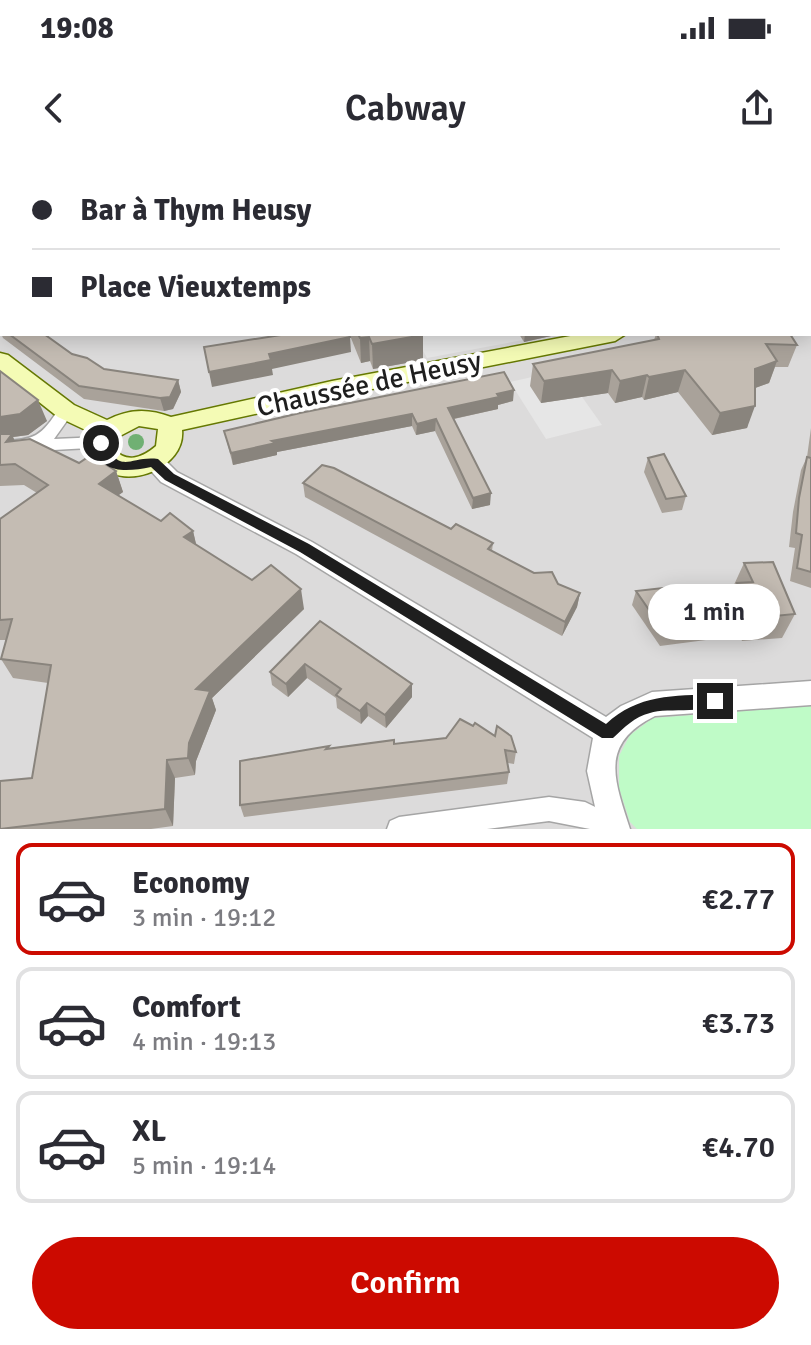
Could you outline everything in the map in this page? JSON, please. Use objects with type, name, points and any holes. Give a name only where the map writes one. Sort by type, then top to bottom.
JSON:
[{"type":"main road","name":"Chaussée de Heusy","points":[[170,425],[332,389],[605,336]]},
{"type":"main road","points":[[0,360],[105,437]]},
{"type":"main road","points":[[152,418],[170,425],[173,436],[171,446],[154,462],[129,467],[118,465],[103,456],[105,437],[126,421],[152,418]]},
{"type":"street","points":[[35,446],[54,430],[66,411]]},
{"type":"street","points":[[0,447],[105,437]]},
{"type":"street","points":[[154,462],[169,477],[304,548],[608,733]]},
{"type":"street","points":[[615,829],[604,791],[600,754],[608,733],[628,714],[652,704],[811,693]]},
{"type":"street","points":[[399,829],[549,809],[585,814],[615,829]]},
{"type":"shaded area","points":[[0,336],[811,336],[811,829],[0,829]]},
{"type":"shaded area","points":[[415,336],[520,336],[523,340],[427,358]]},
{"type":"shaded area","points":[[563,370],[602,425],[546,439],[510,382]]},
{"type":"green space","points":[[811,706],[811,829],[637,829],[630,822],[619,788],[619,756],[630,735],[653,718]]},
{"type":"building","points":[[12,336],[47,336],[72,354],[87,358],[104,369],[178,380],[170,397],[160,398],[79,386]]},
{"type":"building","points":[[274,336],[350,337],[269,354],[271,360],[209,372],[204,347]]},
{"type":"building","points":[[359,336],[417,336],[372,344],[369,337]]},
{"type":"building","points":[[658,336],[791,336],[797,345],[766,344],[777,361],[755,369],[755,406],[720,413],[685,370],[620,381],[612,370],[544,381],[533,364],[659,339]]},
{"type":"building","points":[[0,371],[38,400],[20,414],[0,417]]},
{"type":"building","points":[[504,372],[514,390],[497,394],[499,397],[448,408],[491,493],[473,498],[436,419],[417,424],[412,414],[272,441],[276,443],[231,453],[224,431],[300,413]]},
{"type":"building","points":[[0,434],[12,434],[6,442],[30,439],[79,463],[91,455],[116,471],[99,484],[161,521],[170,513],[193,531],[184,537],[252,580],[271,565],[301,589],[196,689],[210,691],[189,743],[188,758],[167,760],[165,809],[0,829],[0,781],[32,778],[51,665],[1,659],[12,619],[0,620],[0,519],[48,485],[15,464],[0,465]]},
{"type":"building","points":[[664,454],[686,496],[666,499],[648,458]]},
{"type":"building","points":[[807,457],[811,458],[811,572],[797,568],[802,535],[796,533],[799,498]]},
{"type":"building","points":[[322,465],[334,468],[451,529],[456,524],[493,543],[488,549],[534,573],[552,572],[558,584],[580,593],[565,622],[303,483]]},
{"type":"building","points":[[773,562],[795,614],[753,618],[737,583],[753,582],[744,563]]},
{"type":"building","points":[[690,585],[712,627],[665,633],[636,591]]},
{"type":"building","points":[[320,621],[412,684],[385,715],[367,703],[360,711],[336,695],[341,689],[305,664],[286,684],[270,672]]},
{"type":"building","points":[[460,719],[473,726],[475,723],[495,736],[497,726],[511,736],[516,752],[505,750],[509,772],[240,805],[240,761],[329,746],[326,749],[394,740],[394,744],[446,738]]},
{"type":"route","points":[[101,443],[103,456],[109,462],[129,467],[154,462],[169,477],[304,548],[608,733],[628,714],[652,704],[715,701]]}]
